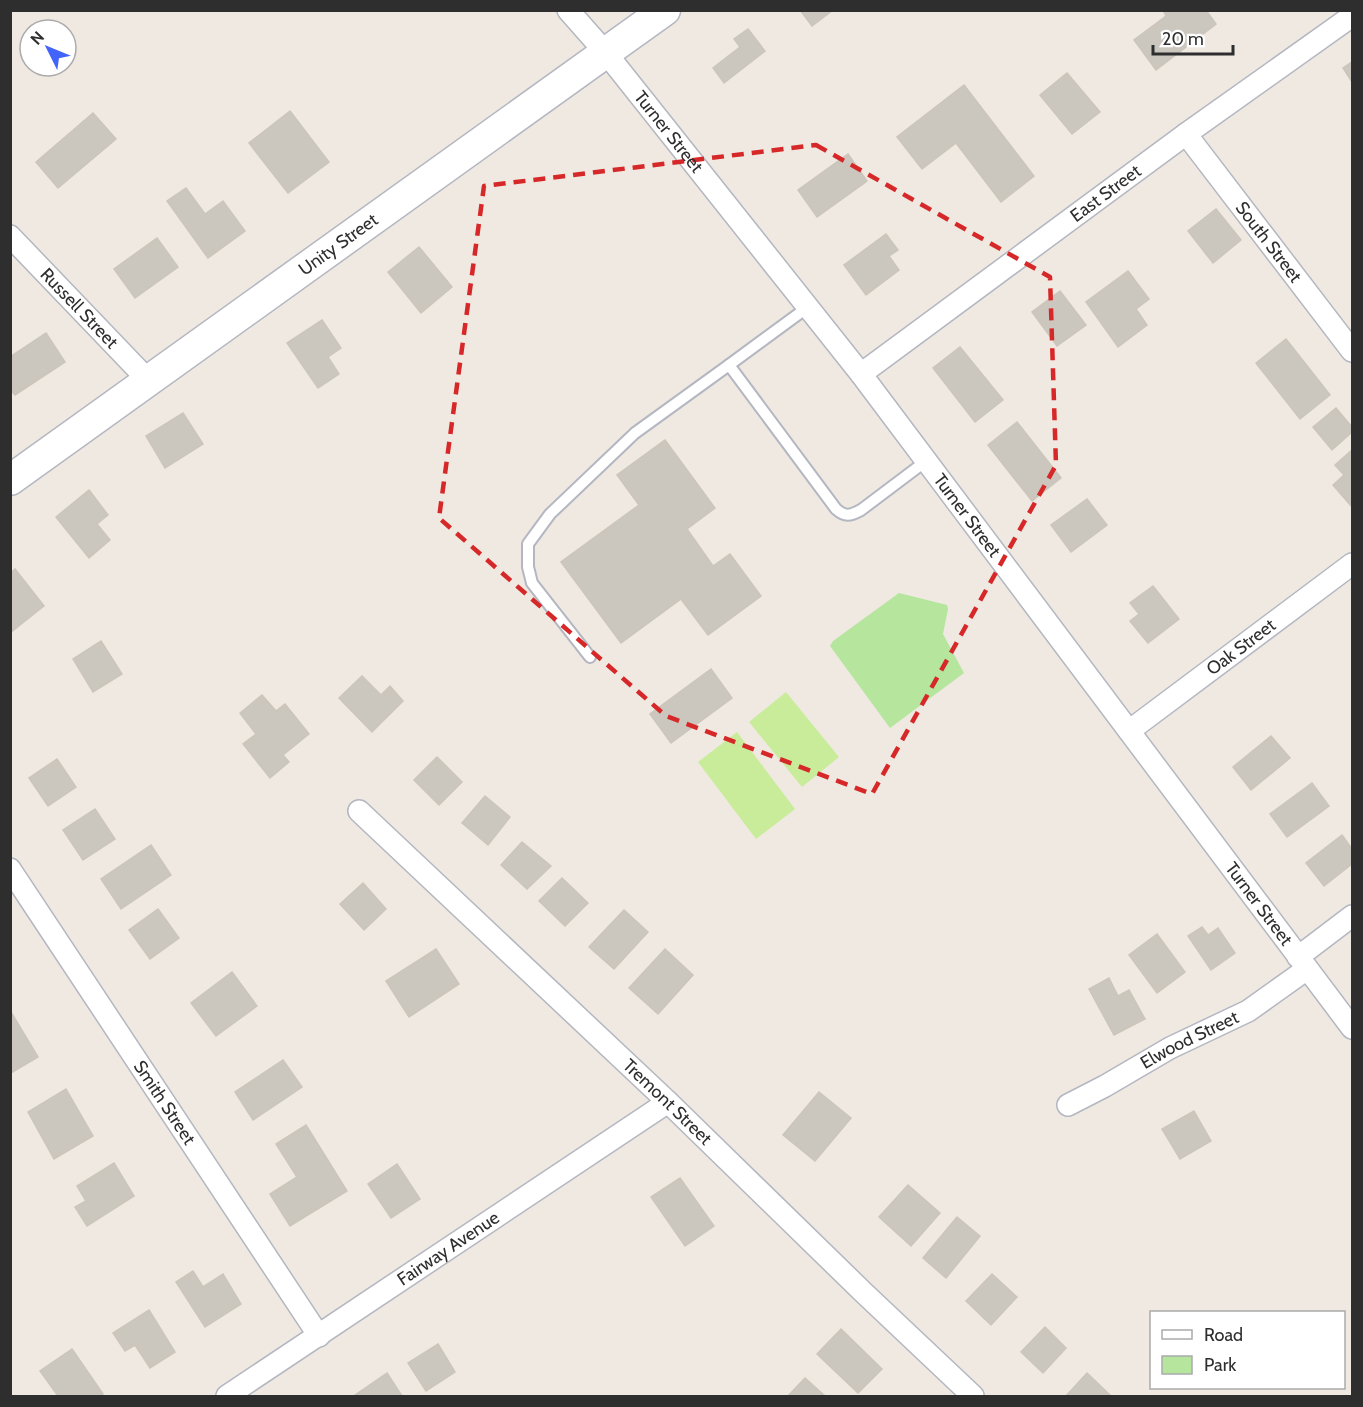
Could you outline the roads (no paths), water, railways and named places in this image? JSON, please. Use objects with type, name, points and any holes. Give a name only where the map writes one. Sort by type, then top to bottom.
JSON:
[{"type":"street","name":"Turner Street","points":[[568,10],[606,53],[861,374],[1353,1028]]},
{"type":"street","name":"Unity Street","points":[[10,480],[665,10]]},
{"type":"street","name":"East Street","points":[[861,374],[1186,134],[1353,16]]},
{"type":"street","name":"South Street","points":[[1186,134],[1353,351]]},
{"type":"street","name":"Russell Street","points":[[10,236],[148,380]]},
{"type":"street","name":"Oak Street","points":[[1129,731],[1353,564]]},
{"type":"street","name":"Tremont Street","points":[[359,811],[668,1102],[864,1293],[974,1396]]},
{"type":"street","name":"Smith Street","points":[[10,869],[319,1336]]},
{"type":"street","name":"Elwood Street","points":[[1068,1105],[1170,1048],[1248,1011],[1353,916]]},
{"type":"street","name":"Fairway Avenue","points":[[227,1396],[668,1102]]},
{"type":"lane","points":[[590,657],[532,583],[528,567],[528,544],[550,514],[635,433],[808,307]]},
{"type":"lane","points":[[729,365],[842,514],[850,516],[861,510],[926,461]]}]
